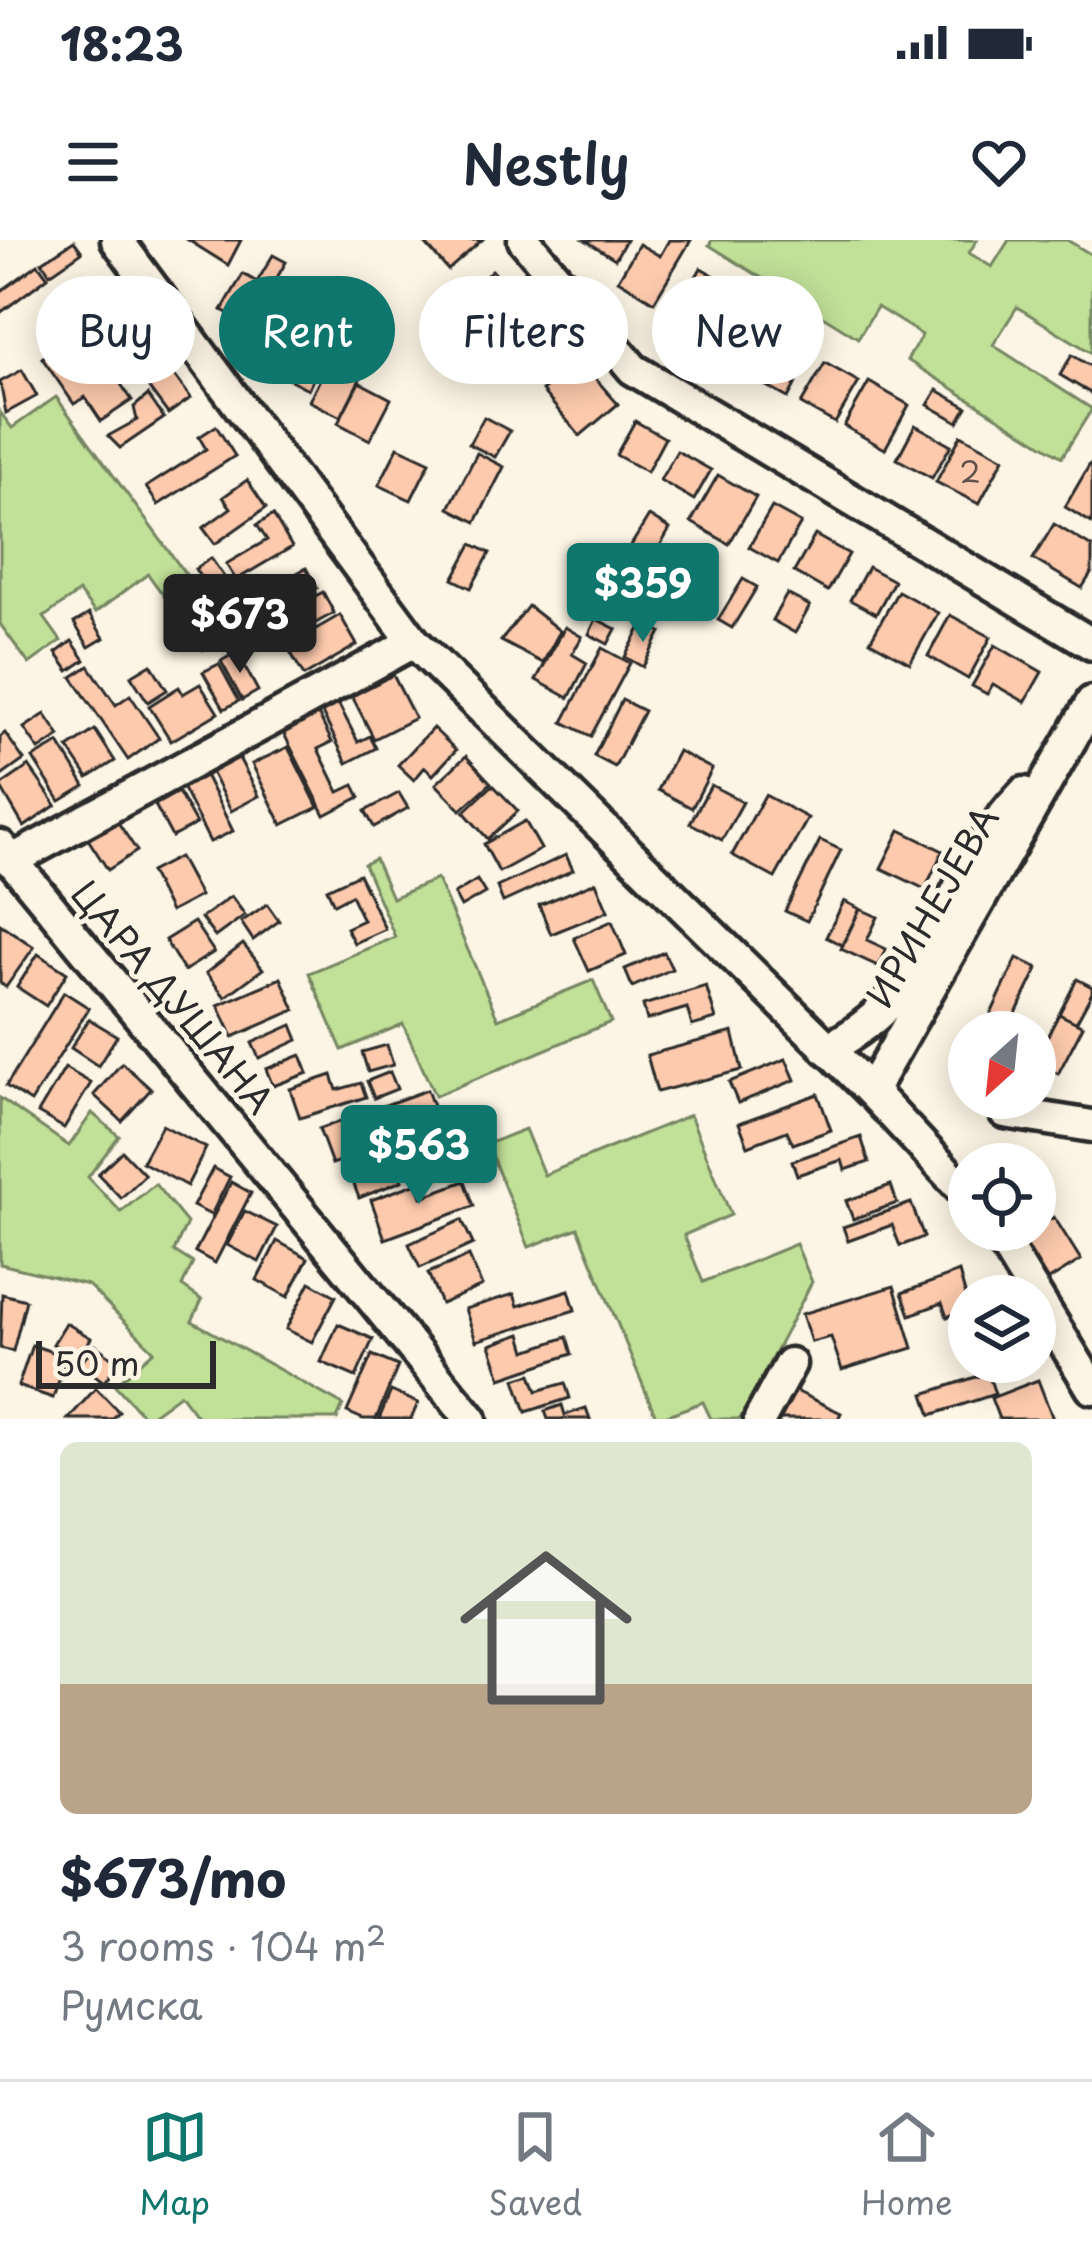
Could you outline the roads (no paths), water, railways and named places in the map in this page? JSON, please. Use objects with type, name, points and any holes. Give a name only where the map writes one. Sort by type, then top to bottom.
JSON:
[{"type":"street","points":[[117,240],[415,642],[871,1091],[948,1174]]},
{"type":"street","points":[[524,240],[633,369],[1092,644]]},
{"type":"street","points":[[6,854],[415,642]]},
{"type":"street","name":"ИРИНЕЈЕВА","points":[[871,1091],[1092,702]]},
{"type":"street","name":"ИРИНЕЈЕВА","points":[[827,1049],[860,1032],[904,992],[981,846],[1059,759]]},
{"type":"street","name":"ЦАРА ДУШАНА","points":[[6,854],[471,1419]]},
{"type":"street","points":[[1048,1119],[1092,1126]]},
{"type":"street","points":[[1013,1251],[1078,1333],[1092,1388]]},
{"type":"street","points":[[760,1419],[790,1364]]}]
